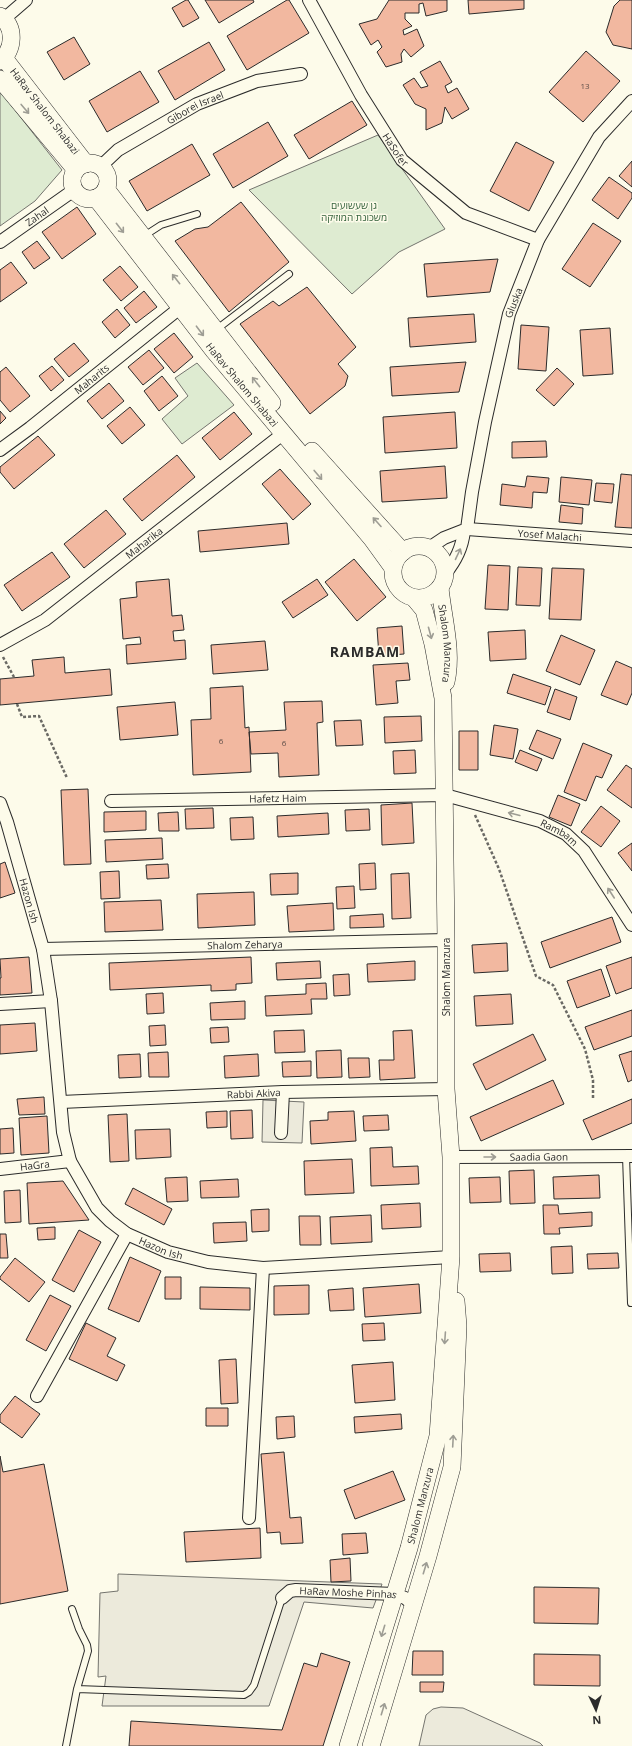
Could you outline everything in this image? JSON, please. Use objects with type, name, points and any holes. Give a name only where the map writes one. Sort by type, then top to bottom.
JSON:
[{"type":"street","points":[[2,59],[10,46],[12,36],[2,18],[26,0]]},
{"type":"street","name":"HaSofer","points":[[309,0],[361,95],[402,160],[466,213],[538,240]]},
{"type":"street","name":"HaRav Shalom Shabazi","points":[[2,59],[88,167]]},
{"type":"street","name":"Giborei Israel","points":[[88,167],[197,104],[257,80],[301,74]]},
{"type":"street","name":"HaRav Shalom Shabazi","points":[[0,78],[88,167]]},
{"type":"street","name":"Gluska","points":[[443,581],[462,546],[485,422],[509,314],[538,240],[600,137],[632,101]]},
{"type":"street","points":[[88,167],[107,175],[107,184],[101,193],[91,199],[81,197],[74,190],[72,180],[88,167]]},
{"type":"street","name":"Zahal","points":[[0,242],[74,190]]},
{"type":"street","name":"HaRav Shalom Shabazi","points":[[101,193],[143,237],[294,430],[403,552]]},
{"type":"street","name":"HaRav Shalom Shabazi","points":[[101,193],[181,307],[214,351],[372,538],[393,568]]},
{"type":"street","name":"Maharits","points":[[0,450],[30,428],[181,307]]},
{"type":"street","name":"Maharika","points":[[0,646],[45,620],[284,433]]},
{"type":"street","points":[[429,548],[444,538],[466,530]]},
{"type":"street","name":"Yosef Malachi","points":[[466,530],[632,540]]},
{"type":"street","points":[[414,547],[429,548],[437,553],[443,561],[443,581],[433,595],[424,598],[409,597],[399,590],[394,579],[393,568],[399,556],[403,552],[414,547]]},
{"type":"street","name":"Shalom Manzura","points":[[443,581],[448,673],[443,698]]},
{"type":"street","name":"Shalom Manzura","points":[[348,1746],[394,1594],[438,1436],[451,1257],[452,1157],[446,1089],[445,795],[443,698],[433,644],[424,610],[414,598]]},
{"type":"street","name":"Hafetz Haim","points":[[111,801],[445,795]]},
{"type":"street","name":"Rambam","points":[[445,795],[540,821],[566,834],[584,851],[632,925]]},
{"type":"street","name":"Hazon Ish","points":[[0,803],[4,823],[43,949],[51,1001],[63,1132],[70,1161],[97,1208],[110,1221],[127,1234],[168,1252],[208,1262],[263,1268],[451,1257]]},
{"type":"street","name":"Shalom Zeharya","points":[[43,949],[446,940]]},
{"type":"street","points":[[0,1004],[51,1001]]},
{"type":"street","name":"Rabbi Akiva","points":[[61,1102],[283,1092],[446,1089]]},
{"type":"street","points":[[282,1133],[283,1092]]},
{"type":"street","name":"Saadia Gaon","points":[[452,1157],[629,1156]]},
{"type":"street","name":"HaGra","points":[[0,1169],[70,1161]]},
{"type":"street","points":[[37,1396],[127,1234]]},
{"type":"street","name":"Shalom Manzura","points":[[371,1746],[414,1605],[452,1468],[458,1326],[451,1257]]},
{"type":"street","points":[[248,1518],[263,1268]]},
{"type":"street","name":"HaRav Moshe Pinhas","points":[[282,1598],[290,1591],[296,1590],[394,1594],[405,1598],[414,1605]]},
{"type":"lane","points":[[143,237],[161,224],[197,214]]},
{"type":"lane","points":[[216,330],[289,274]]},
{"type":"lane","name":"Saadia Gaon","points":[[629,1156],[631,1303]]},
{"type":"lane","points":[[77,1689],[244,1695],[249,1692],[254,1685],[282,1598]]},
{"type":"lane","points":[[66,1746],[77,1689],[88,1652],[87,1645],[79,1629],[72,1609]]},
{"type":"path","points":[[0,651],[14,678]]},
{"type":"path","points":[[17,704],[22,717],[39,716],[67,778]]},
{"type":"path","points":[[469,802],[499,869],[536,976],[553,985],[585,1049],[593,1080],[593,1099]]},
{"type":"green space","points":[[0,91],[62,170],[35,201],[0,226]]},
{"type":"green space","name":"גן שעשועים משכונת המוזיקה","points":[[378,135],[445,229],[399,252],[352,294],[249,190]]},
{"type":"green space","points":[[197,363],[234,405],[182,444],[162,419],[188,396],[175,378]]},
{"type":"shaded area","points":[[263,1100],[304,1102],[302,1143],[262,1142]]},
{"type":"shaded area","points":[[118,1574],[382,1584],[373,1608],[304,1602],[269,1706],[102,1706],[106,1676],[98,1677],[100,1593],[118,1591]]},
{"type":"shaded area","points":[[441,1707],[463,1708],[540,1743],[543,1746],[419,1746],[426,1715],[433,1709]]},
{"type":"building","points":[[188,0],[199,18],[183,27],[172,8]]},
{"type":"building","points":[[205,0],[253,0],[254,2],[219,23]]},
{"type":"building","points":[[289,0],[309,33],[247,70],[227,36]]},
{"type":"building","points":[[389,0],[447,0],[447,11],[426,16],[423,3],[419,4],[419,13],[405,13],[405,19],[412,26],[403,30],[404,35],[417,29],[424,46],[411,57],[404,49],[401,54],[402,62],[386,67],[377,52],[382,47],[378,40],[371,45],[359,24],[377,19]]},
{"type":"building","points":[[468,0],[524,0],[524,9],[469,14]]},
{"type":"building","points":[[620,0],[632,0],[632,49],[613,45],[606,32],[614,6]]},
{"type":"building","points":[[74,37],[90,64],[64,80],[47,52]]},
{"type":"building","points":[[209,42],[225,70],[175,100],[158,71]]},
{"type":"building","points":[[586,51],[620,81],[583,122],[549,92]]},
{"type":"building","points":[[440,61],[452,82],[445,86],[448,93],[457,88],[469,109],[452,119],[445,107],[442,123],[426,130],[426,109],[415,104],[403,85],[414,78],[421,88],[428,86],[420,72]]},
{"type":"building","points":[[140,71],[159,102],[107,132],[89,101]]},
{"type":"building","points":[[352,101],[367,125],[309,159],[294,135]]},
{"type":"building","points":[[268,122],[288,156],[233,188],[213,154]]},
{"type":"building","points":[[516,142],[554,162],[529,211],[490,191]]},
{"type":"building","points":[[192,144],[210,175],[147,211],[129,181]]},
{"type":"building","points":[[632,161],[632,187],[619,176]]},
{"type":"building","points":[[609,177],[632,193],[632,198],[618,219],[592,200]]},
{"type":"building","points":[[241,202],[289,262],[229,312],[175,241],[195,229],[208,227]]},
{"type":"building","points":[[77,207],[96,234],[62,259],[42,232]]},
{"type":"building","points":[[593,223],[621,241],[590,287],[562,269]]},
{"type":"building","points":[[37,241],[50,258],[34,269],[22,252]]},
{"type":"building","points":[[498,259],[490,292],[427,297],[424,264]]},
{"type":"building","points":[[11,262],[27,283],[0,302],[0,270]]},
{"type":"building","points":[[120,266],[138,287],[121,301],[103,280]]},
{"type":"building","points":[[307,287],[356,347],[338,364],[348,376],[345,386],[310,414],[240,324],[273,301],[279,306]]},
{"type":"building","points":[[144,291],[157,307],[136,323],[124,308]]},
{"type":"building","points":[[117,309],[130,325],[115,338],[102,322]]},
{"type":"building","points":[[474,314],[476,342],[410,347],[408,318]]},
{"type":"building","points":[[521,325],[549,327],[546,371],[518,369]]},
{"type":"building","points":[[610,328],[613,374],[583,376],[580,330]]},
{"type":"building","points":[[174,333],[193,357],[174,373],[154,349]]},
{"type":"building","points":[[74,343],[89,361],[69,377],[54,359]]},
{"type":"building","points":[[149,350],[164,368],[143,385],[128,367]]},
{"type":"building","points":[[466,362],[459,392],[392,396],[390,367]]},
{"type":"building","points":[[52,366],[64,380],[51,391],[39,376]]},
{"type":"building","points":[[6,367],[30,396],[10,412],[0,400],[0,372]]},
{"type":"building","points":[[557,368],[574,384],[554,406],[536,390]]},
{"type":"building","points":[[162,376],[178,396],[159,411],[144,391]]},
{"type":"building","points":[[109,383],[124,401],[102,419],[87,401]]},
{"type":"building","points":[[130,407],[145,425],[122,444],[107,426]]},
{"type":"building","points":[[0,411],[6,418],[0,424]]},
{"type":"building","points":[[234,412],[252,434],[220,460],[202,438]]},
{"type":"building","points":[[455,412],[457,448],[385,453],[383,417]]},
{"type":"building","points":[[38,436],[55,455],[14,489],[0,472],[0,467]]},
{"type":"building","points":[[546,441],[547,457],[512,458],[512,442]]},
{"type":"building","points":[[177,455],[195,477],[142,521],[123,499]]},
{"type":"building","points":[[445,466],[447,498],[382,502],[380,471]]},
{"type":"building","points":[[280,469],[311,504],[293,520],[262,484]]},
{"type":"building","points":[[621,474],[632,475],[632,528],[615,527]]},
{"type":"building","points":[[527,476],[549,478],[547,493],[533,492],[532,508],[500,505],[502,484],[525,487]]},
{"type":"building","points":[[561,477],[592,480],[589,505],[559,502]]},
{"type":"building","points":[[596,483],[614,484],[612,503],[594,501]]},
{"type":"building","points":[[561,505],[583,508],[582,524],[559,522]]},
{"type":"building","points":[[106,510],[126,534],[84,568],[64,544]]},
{"type":"building","points":[[287,523],[289,544],[200,552],[198,531]]},
{"type":"building","points":[[52,552],[70,577],[22,611],[4,585]]},
{"type":"building","points":[[354,559],[386,597],[357,621],[325,582]]},
{"type":"building","points":[[488,565],[510,566],[508,610],[485,609]]},
{"type":"building","points":[[518,567],[542,568],[540,606],[516,605]]},
{"type":"building","points":[[552,568],[584,569],[581,620],[549,619]]},
{"type":"building","points":[[169,579],[172,616],[182,615],[184,630],[173,631],[174,641],[185,640],[186,659],[127,664],[126,645],[141,644],[140,637],[123,639],[120,599],[137,597],[136,582]]},
{"type":"building","points":[[317,579],[328,595],[293,618],[282,602]]},
{"type":"building","points":[[402,626],[404,654],[379,656],[377,628]]},
{"type":"building","points":[[525,630],[526,659],[490,661],[488,632]]},
{"type":"building","points":[[561,635],[595,650],[580,685],[546,671]]},
{"type":"building","points":[[265,641],[268,670],[213,674],[211,645]]},
{"type":"building","points":[[64,657],[65,673],[110,669],[112,695],[0,705],[0,679],[34,676],[32,660]]},
{"type":"building","points":[[616,661],[632,668],[632,693],[627,705],[601,695]]},
{"type":"building","points":[[408,663],[410,680],[396,681],[398,703],[376,705],[373,665]]},
{"type":"building","points":[[513,674],[551,687],[545,705],[507,693]]},
{"type":"building","points":[[243,686],[245,728],[249,727],[251,772],[193,775],[191,720],[211,719],[210,688]]},
{"type":"building","points":[[555,689],[577,697],[570,720],[547,712]]},
{"type":"building","points":[[322,701],[323,722],[317,723],[319,775],[279,777],[278,753],[251,754],[249,732],[286,730],[284,702]]},
{"type":"building","points":[[175,702],[178,735],[120,740],[117,707]]},
{"type":"building","points":[[421,716],[422,741],[385,743],[384,717]]},
{"type":"building","points":[[361,720],[363,745],[336,746],[334,721]]},
{"type":"building","points":[[494,725],[518,729],[513,759],[490,755]]},
{"type":"building","points":[[537,730],[561,739],[553,759],[529,749]]},
{"type":"building","points":[[459,731],[478,731],[478,770],[459,770]]},
{"type":"building","points":[[583,743],[612,755],[602,778],[596,776],[586,801],[564,792]]},
{"type":"building","points":[[415,750],[416,773],[394,774],[393,751]]},
{"type":"building","points":[[520,750],[542,759],[537,771],[515,762]]},
{"type":"building","points":[[626,765],[632,769],[632,808],[607,790]]},
{"type":"building","points":[[88,789],[91,864],[64,865],[61,790]]},
{"type":"building","points":[[558,795],[580,804],[571,826],[549,817]]},
{"type":"building","points":[[412,803],[414,843],[382,845],[381,805]]},
{"type":"building","points":[[601,806],[620,821],[601,847],[581,832]]},
{"type":"building","points":[[213,808],[214,828],[186,829],[185,809]]},
{"type":"building","points":[[369,809],[370,830],[346,831],[345,810]]},
{"type":"building","points":[[146,811],[146,830],[104,832],[104,812]]},
{"type":"building","points":[[178,812],[179,831],[159,831],[158,813]]},
{"type":"building","points":[[328,813],[329,834],[278,837],[277,816]]},
{"type":"building","points":[[253,817],[254,839],[231,840],[230,818]]},
{"type":"building","points":[[162,838],[163,859],[106,862],[105,840]]},
{"type":"building","points":[[632,843],[632,871],[618,853]]},
{"type":"building","points":[[5,862],[15,893],[0,898],[0,864]]},
{"type":"building","points":[[375,863],[376,889],[360,890],[359,864]]},
{"type":"building","points":[[168,864],[169,878],[147,879],[146,865]]},
{"type":"building","points":[[119,871],[120,898],[101,899],[100,872]]},
{"type":"building","points":[[298,873],[298,894],[271,895],[270,874]]},
{"type":"building","points":[[409,873],[411,918],[392,919],[391,874]]},
{"type":"building","points":[[354,886],[355,908],[337,909],[336,887]]},
{"type":"building","points":[[254,892],[255,925],[198,928],[197,894]]},
{"type":"building","points":[[161,900],[163,930],[105,932],[104,902]]},
{"type":"building","points":[[333,903],[334,930],[289,932],[287,906]]},
{"type":"building","points":[[383,914],[384,927],[350,928],[350,916]]},
{"type":"building","points":[[612,917],[621,942],[550,968],[541,942]]},
{"type":"building","points":[[507,943],[508,971],[474,973],[472,945]]},
{"type":"building","points":[[29,957],[32,993],[0,995],[0,959]]},
{"type":"building","points":[[251,957],[252,983],[236,984],[236,990],[211,991],[211,985],[110,990],[109,963]]},
{"type":"building","points":[[632,957],[632,988],[616,994],[606,966]]},
{"type":"building","points":[[320,961],[321,978],[277,980],[276,963]]},
{"type":"building","points":[[415,961],[415,980],[368,982],[367,964]]},
{"type":"building","points":[[601,969],[610,996],[577,1008],[567,981]]},
{"type":"building","points":[[349,974],[350,995],[334,996],[333,975]]},
{"type":"building","points":[[326,983],[327,999],[311,999],[312,1014],[266,1016],[265,996],[306,994],[306,984]]},
{"type":"building","points":[[163,993],[164,1013],[147,1014],[146,994]]},
{"type":"building","points":[[511,994],[513,1024],[476,1026],[474,996]]},
{"type":"building","points":[[245,1001],[245,1019],[211,1020],[210,1003]]},
{"type":"building","points":[[632,1010],[632,1036],[594,1050],[585,1027]]},
{"type":"building","points":[[35,1023],[37,1051],[0,1054],[0,1025]]},
{"type":"building","points":[[165,1025],[166,1045],[150,1046],[149,1026]]},
{"type":"building","points":[[228,1027],[229,1042],[211,1043],[210,1028]]},
{"type":"building","points":[[304,1030],[305,1052],[275,1053],[274,1031]]},
{"type":"building","points":[[412,1030],[415,1078],[380,1080],[379,1060],[394,1060],[393,1031]]},
{"type":"building","points":[[533,1034],[546,1060],[486,1090],[473,1064]]},
{"type":"building","points":[[341,1050],[342,1077],[317,1078],[316,1051]]},
{"type":"building","points":[[632,1051],[632,1080],[628,1082],[619,1055]]},
{"type":"building","points":[[168,1052],[169,1077],[149,1077],[148,1053]]},
{"type":"building","points":[[140,1054],[141,1077],[119,1078],[118,1055]]},
{"type":"building","points":[[258,1054],[259,1076],[225,1078],[224,1056]]},
{"type":"building","points":[[348,1058],[369,1058],[370,1077],[349,1078]]},
{"type":"building","points":[[311,1061],[311,1076],[283,1077],[282,1062]]},
{"type":"building","points":[[553,1080],[564,1104],[481,1141],[470,1117]]},
{"type":"building","points":[[44,1097],[45,1114],[19,1115],[17,1099]]},
{"type":"building","points":[[632,1099],[632,1123],[592,1140],[583,1120]]},
{"type":"building","points":[[252,1110],[253,1138],[231,1139],[230,1111]]},
{"type":"building","points":[[227,1111],[227,1127],[207,1128],[206,1112]]},
{"type":"building","points":[[354,1111],[356,1141],[311,1144],[310,1121],[328,1120],[328,1112]]},
{"type":"building","points":[[127,1114],[129,1161],[110,1162],[108,1115]]},
{"type":"building","points":[[388,1115],[389,1130],[364,1131],[363,1116]]},
{"type":"building","points":[[47,1116],[49,1153],[21,1155],[19,1118]]},
{"type":"building","points":[[13,1128],[14,1153],[0,1154],[0,1129]]},
{"type":"building","points":[[170,1129],[171,1157],[136,1159],[135,1130]]},
{"type":"building","points":[[392,1147],[393,1167],[418,1166],[419,1184],[371,1186],[370,1148]]},
{"type":"building","points":[[352,1159],[354,1193],[305,1195],[304,1161]]},
{"type":"building","points":[[534,1170],[535,1203],[510,1204],[509,1171]]},
{"type":"building","points":[[599,1175],[600,1198],[554,1199],[553,1177]]},
{"type":"building","points":[[187,1177],[188,1201],[167,1202],[165,1178]]},
{"type":"building","points":[[500,1177],[501,1202],[470,1203],[469,1178]]},
{"type":"building","points":[[238,1179],[239,1197],[201,1198],[200,1181]]},
{"type":"building","points":[[63,1181],[89,1220],[29,1224],[27,1183]]},
{"type":"building","points":[[133,1188],[172,1209],[164,1225],[125,1204]]},
{"type":"building","points":[[20,1190],[21,1222],[5,1223],[4,1191]]},
{"type":"building","points":[[420,1203],[421,1227],[382,1229],[381,1205]]},
{"type":"building","points":[[543,1205],[558,1205],[559,1214],[592,1212],[592,1226],[559,1228],[560,1234],[544,1234]]},
{"type":"building","points":[[269,1209],[269,1231],[252,1232],[251,1210]]},
{"type":"building","points":[[371,1215],[372,1242],[331,1244],[330,1217]]},
{"type":"building","points":[[299,1216],[320,1216],[321,1245],[300,1245]]},
{"type":"building","points":[[246,1222],[247,1241],[214,1243],[213,1223]]},
{"type":"building","points":[[55,1227],[55,1239],[38,1240],[37,1228]]},
{"type":"building","points":[[79,1230],[101,1242],[74,1292],[52,1280]]},
{"type":"building","points":[[0,1234],[6,1234],[8,1258],[0,1258]]},
{"type":"building","points":[[572,1246],[573,1273],[552,1274],[551,1247]]},
{"type":"building","points":[[510,1253],[511,1271],[480,1272],[479,1254]]},
{"type":"building","points":[[618,1253],[619,1268],[588,1269],[587,1254]]},
{"type":"building","points":[[130,1257],[161,1271],[139,1322],[108,1309]]},
{"type":"building","points":[[15,1258],[45,1282],[29,1302],[0,1279]]},
{"type":"building","points":[[165,1277],[181,1277],[181,1299],[165,1299]]},
{"type":"building","points":[[419,1284],[421,1313],[365,1317],[363,1288]]},
{"type":"building","points":[[309,1285],[309,1314],[274,1315],[274,1286]]},
{"type":"building","points":[[200,1287],[250,1288],[250,1310],[200,1309]]},
{"type":"building","points":[[353,1288],[354,1310],[330,1311],[328,1290]]},
{"type":"building","points":[[50,1295],[71,1306],[46,1351],[26,1340]]},
{"type":"building","points":[[86,1323],[116,1338],[107,1356],[125,1365],[117,1381],[69,1359]]},
{"type":"building","points":[[384,1323],[385,1340],[363,1341],[362,1324]]},
{"type":"building","points":[[236,1359],[238,1403],[221,1404],[219,1360]]},
{"type":"building","points":[[393,1362],[395,1400],[355,1403],[352,1365]]},
{"type":"building","points":[[15,1396],[40,1414],[22,1438],[0,1422],[0,1415]]},
{"type":"building","points":[[206,1408],[228,1408],[228,1426],[206,1426]]},
{"type":"building","points":[[401,1414],[402,1429],[355,1433],[354,1417]]},
{"type":"building","points":[[294,1416],[295,1437],[277,1439],[276,1417]]},
{"type":"building","points":[[284,1452],[290,1518],[301,1517],[303,1543],[281,1544],[280,1532],[267,1533],[261,1454]]},
{"type":"building","points":[[0,1456],[3,1472],[44,1464],[68,1591],[0,1604]]},
{"type":"building","points":[[393,1471],[405,1500],[355,1519],[344,1490]]},
{"type":"building","points":[[260,1528],[261,1558],[186,1562],[184,1532]]},
{"type":"building","points":[[366,1533],[368,1553],[343,1555],[342,1534]]},
{"type":"building","points":[[350,1558],[351,1581],[331,1582],[330,1560]]},
{"type":"building","points":[[534,1587],[599,1588],[598,1624],[534,1623]]},
{"type":"building","points":[[413,1651],[443,1651],[443,1675],[412,1675]]},
{"type":"building","points":[[321,1653],[350,1662],[323,1746],[129,1746],[131,1721],[282,1730],[304,1663],[317,1667]]},
{"type":"building","points":[[534,1654],[600,1655],[600,1686],[534,1685]]},
{"type":"building","points":[[420,1682],[444,1682],[443,1692],[420,1692]]},
{"type":"district","name":"RAMBAM","points":[[365,652]]}]
